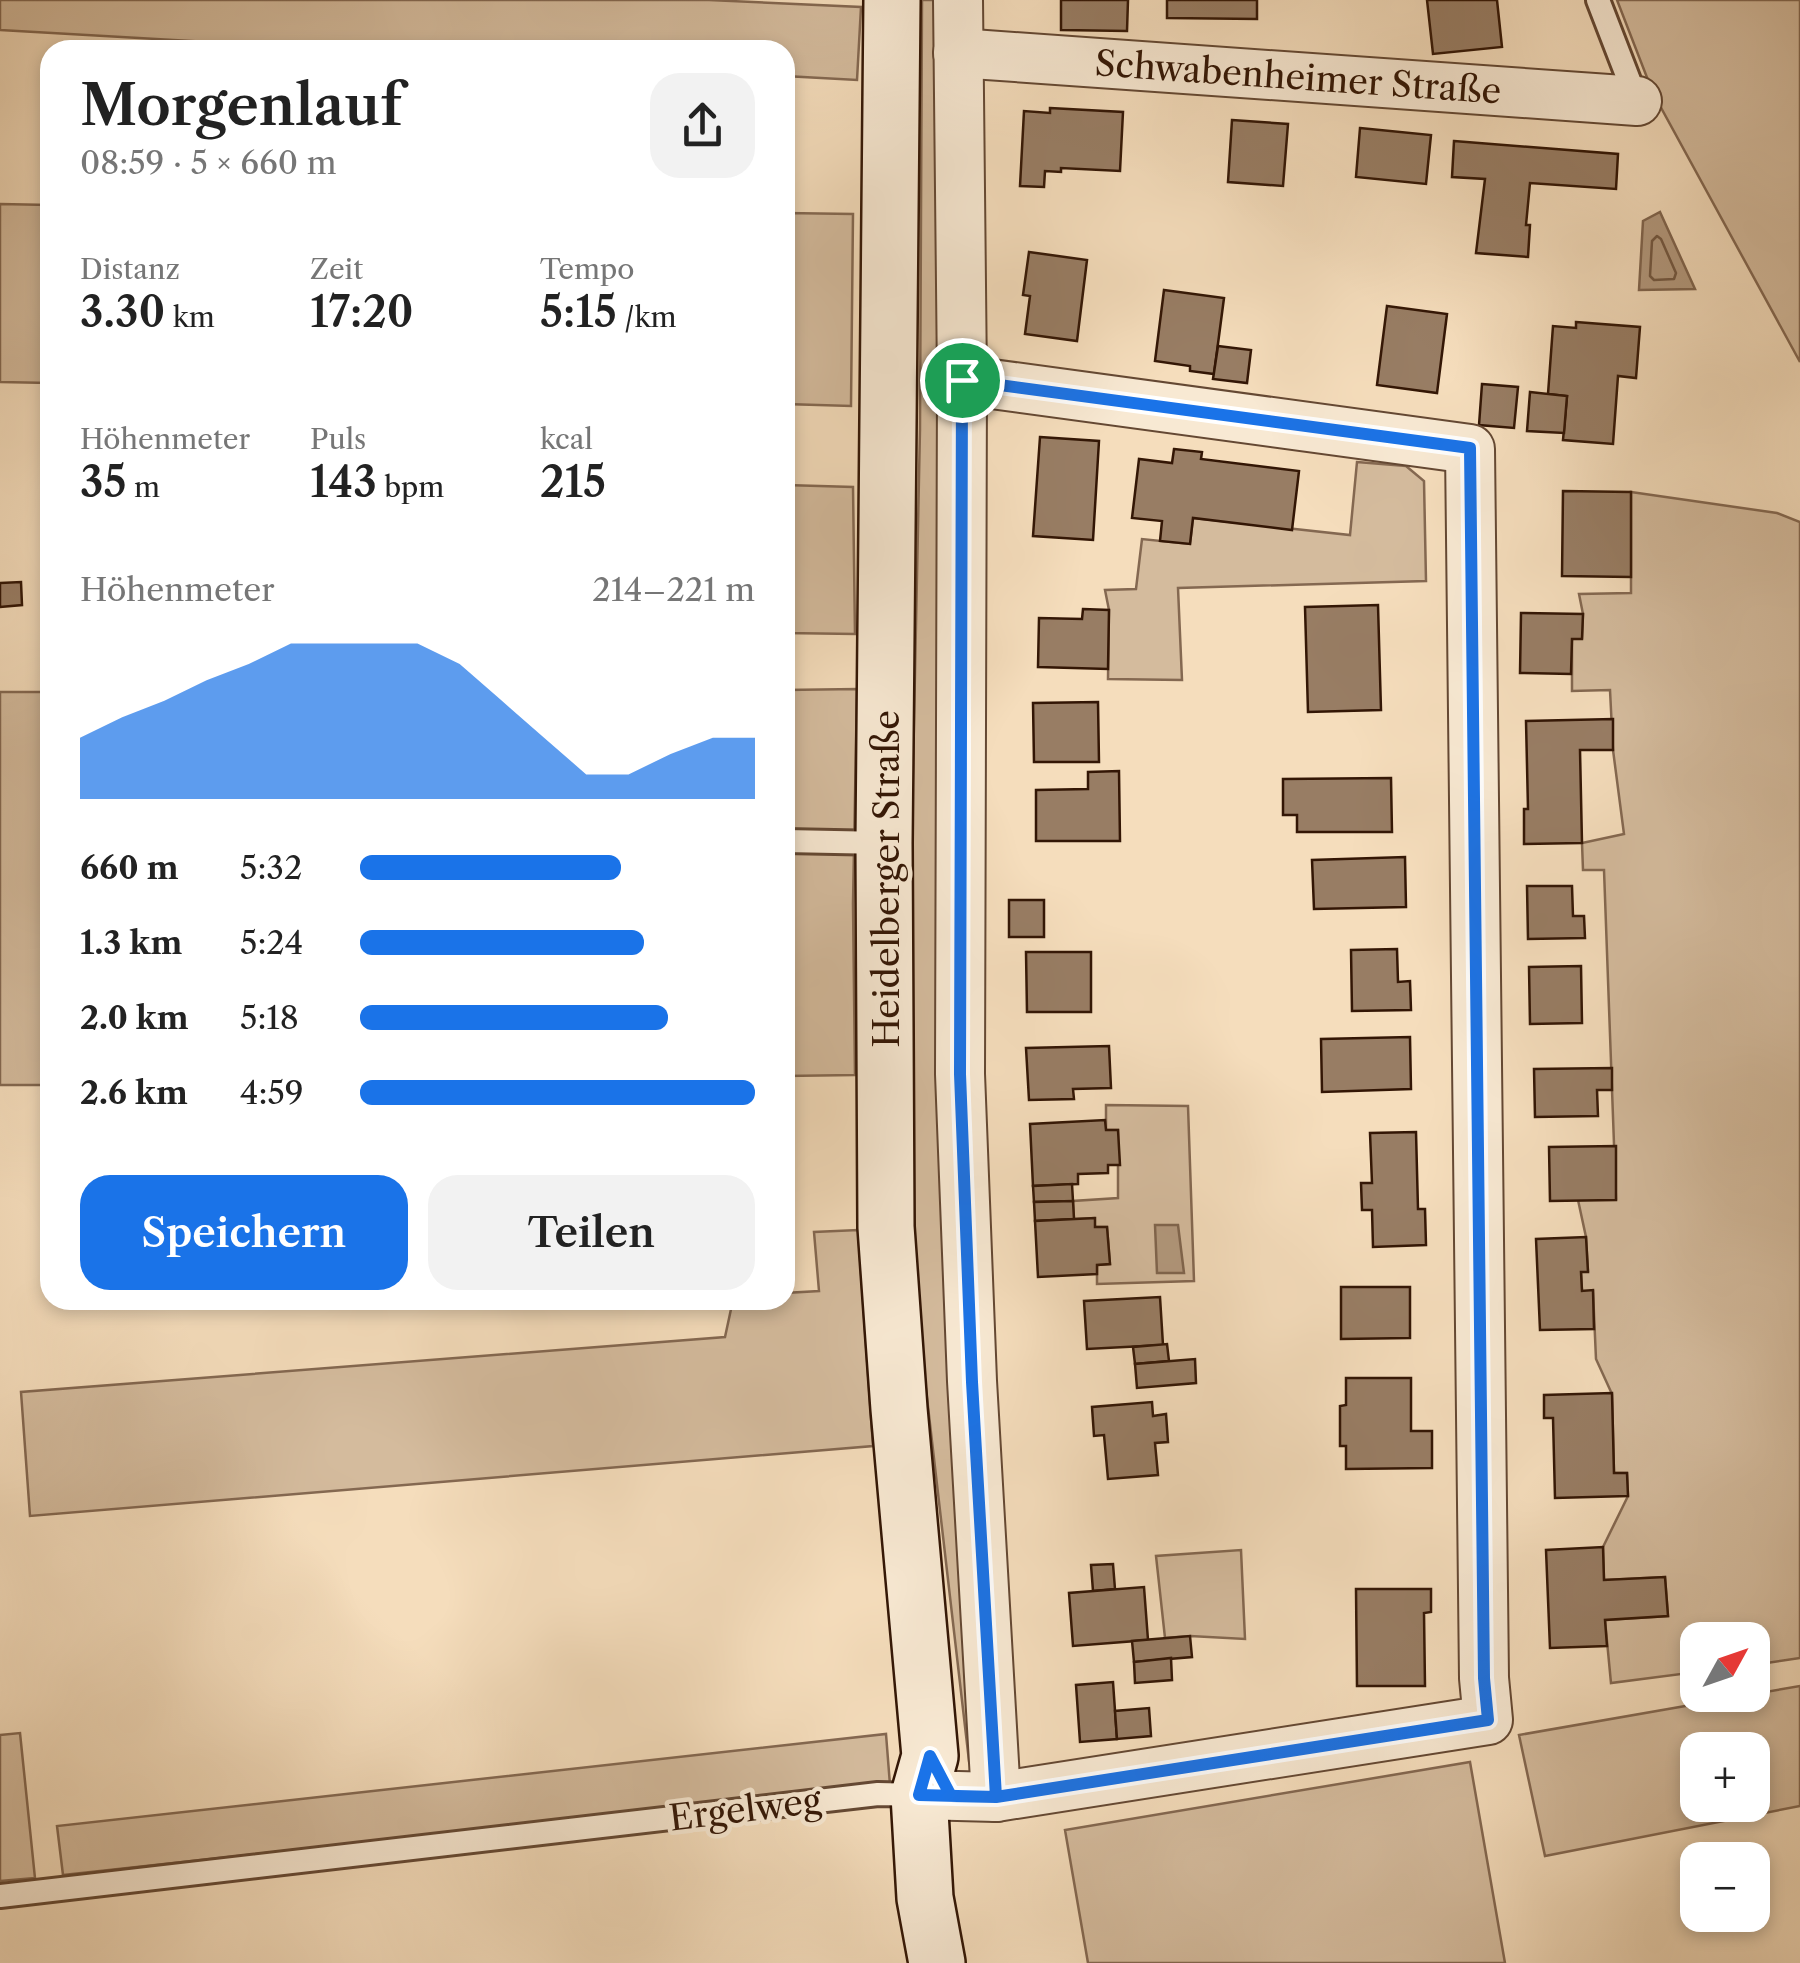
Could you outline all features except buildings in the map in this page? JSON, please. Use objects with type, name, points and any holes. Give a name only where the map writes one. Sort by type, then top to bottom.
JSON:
[{"type":"main road","name":"Heidelberger Straße","points":[[892,0],[884,843],[886,1227],[898,1410],[962,1896],[963,1963]]},
{"type":"main road","name":"Heidelberger Straße","points":[[937,1963],[925,1898],[949,1786]]},
{"type":"street","name":"Heidelberger Straße","points":[[949,1786],[972,1382],[960,1074],[962,380],[958,0]]},
{"type":"street","name":"Schwabenheimer Straße","points":[[958,53],[1637,101]]},
{"type":"street","name":"Ergelweg","points":[[949,1786],[1488,1720],[1484,1678],[1470,448],[962,380]]},
{"type":"lane","points":[[1598,0],[1637,101]]},
{"type":"lane","points":[[795,841],[884,843]]},
{"type":"lane","name":"Ergelweg","points":[[0,1896],[949,1786]]},
{"type":"shaded area","points":[[0,0],[709,0],[861,7],[857,80],[795,77],[795,40],[173,40],[0,30]]},
{"type":"shaded area","points":[[922,0],[944,0],[983,1760],[969,1761],[919,1329],[907,1063],[920,429]]},
{"type":"shaded area","points":[[1617,0],[1800,0],[1800,362],[1653,93]]},
{"type":"shaded area","points":[[0,204],[40,205],[40,383],[0,382]]},
{"type":"shaded area","points":[[795,213],[853,214],[851,406],[795,404]]},
{"type":"shaded area","points":[[1357,462],[1406,466],[1424,481],[1426,581],[1178,588],[1182,680],[1108,679],[1109,610],[1105,590],[1136,589],[1142,539],[1190,544],[1193,518],[1350,535]]},
{"type":"shaded area","points":[[795,485],[853,487],[855,634],[795,633]]},
{"type":"shaded area","points":[[1631,492],[1777,513],[1800,522],[1800,1658],[1770,1662],[1770,1622],[1680,1622],[1680,1674],[1611,1683],[1605,1620],[1668,1616],[1665,1577],[1604,1580],[1603,1547],[1628,1496],[1627,1473],[1614,1473],[1612,1394],[1596,1359],[1593,1291],[1582,1291],[1581,1272],[1588,1271],[1578,1200],[1616,1199],[1604,870],[1583,870],[1582,843],[1624,834],[1610,690],[1572,691],[1572,639],[1582,638],[1579,594],[1631,593]]},
{"type":"shaded area","points":[[857,689],[855,1075],[795,1076],[795,690]]},
{"type":"shaded area","points":[[0,692],[40,692],[40,1085],[0,1085]]},
{"type":"shaded area","points":[[1106,1105],[1188,1106],[1194,1281],[1097,1284],[1097,1265],[1110,1264],[1107,1227],[1095,1227],[1094,1218],[1074,1219],[1073,1201],[1118,1198],[1118,1130],[1106,1130]]},
{"type":"shaded area","points":[[858,1230],[873,1446],[30,1516],[21,1392],[725,1337],[731,1310],[795,1310],[795,1292],[819,1291],[814,1232]]},
{"type":"shaded area","points":[[1241,1550],[1245,1639],[1165,1638],[1156,1556]]},
{"type":"shaded area","points":[[1800,1686],[1800,1806],[1770,1812],[1770,1732],[1680,1732],[1680,1822],[1718,1822],[1545,1856],[1519,1735],[1680,1707],[1680,1712],[1770,1712],[1770,1691]]},
{"type":"shaded area","points":[[20,1733],[35,1878],[0,1881],[0,1735]]},
{"type":"shaded area","points":[[886,1734],[890,1785],[63,1875],[57,1826]]},
{"type":"shaded area","points":[[1470,1762],[1505,1963],[1088,1963],[1065,1830]]},
{"type":"water","points":[[1660,212],[1695,289],[1639,290],[1643,221]]},
{"type":"water","points":[[1155,1225],[1178,1225],[1184,1273],[1157,1273]]},
{"type":"route","points":[[962,380],[960,1074],[972,1382],[996,1797],[951,1796],[919,1795],[930,1756],[951,1796],[996,1797],[1488,1720],[1484,1678],[1470,448],[962,380]]}]
